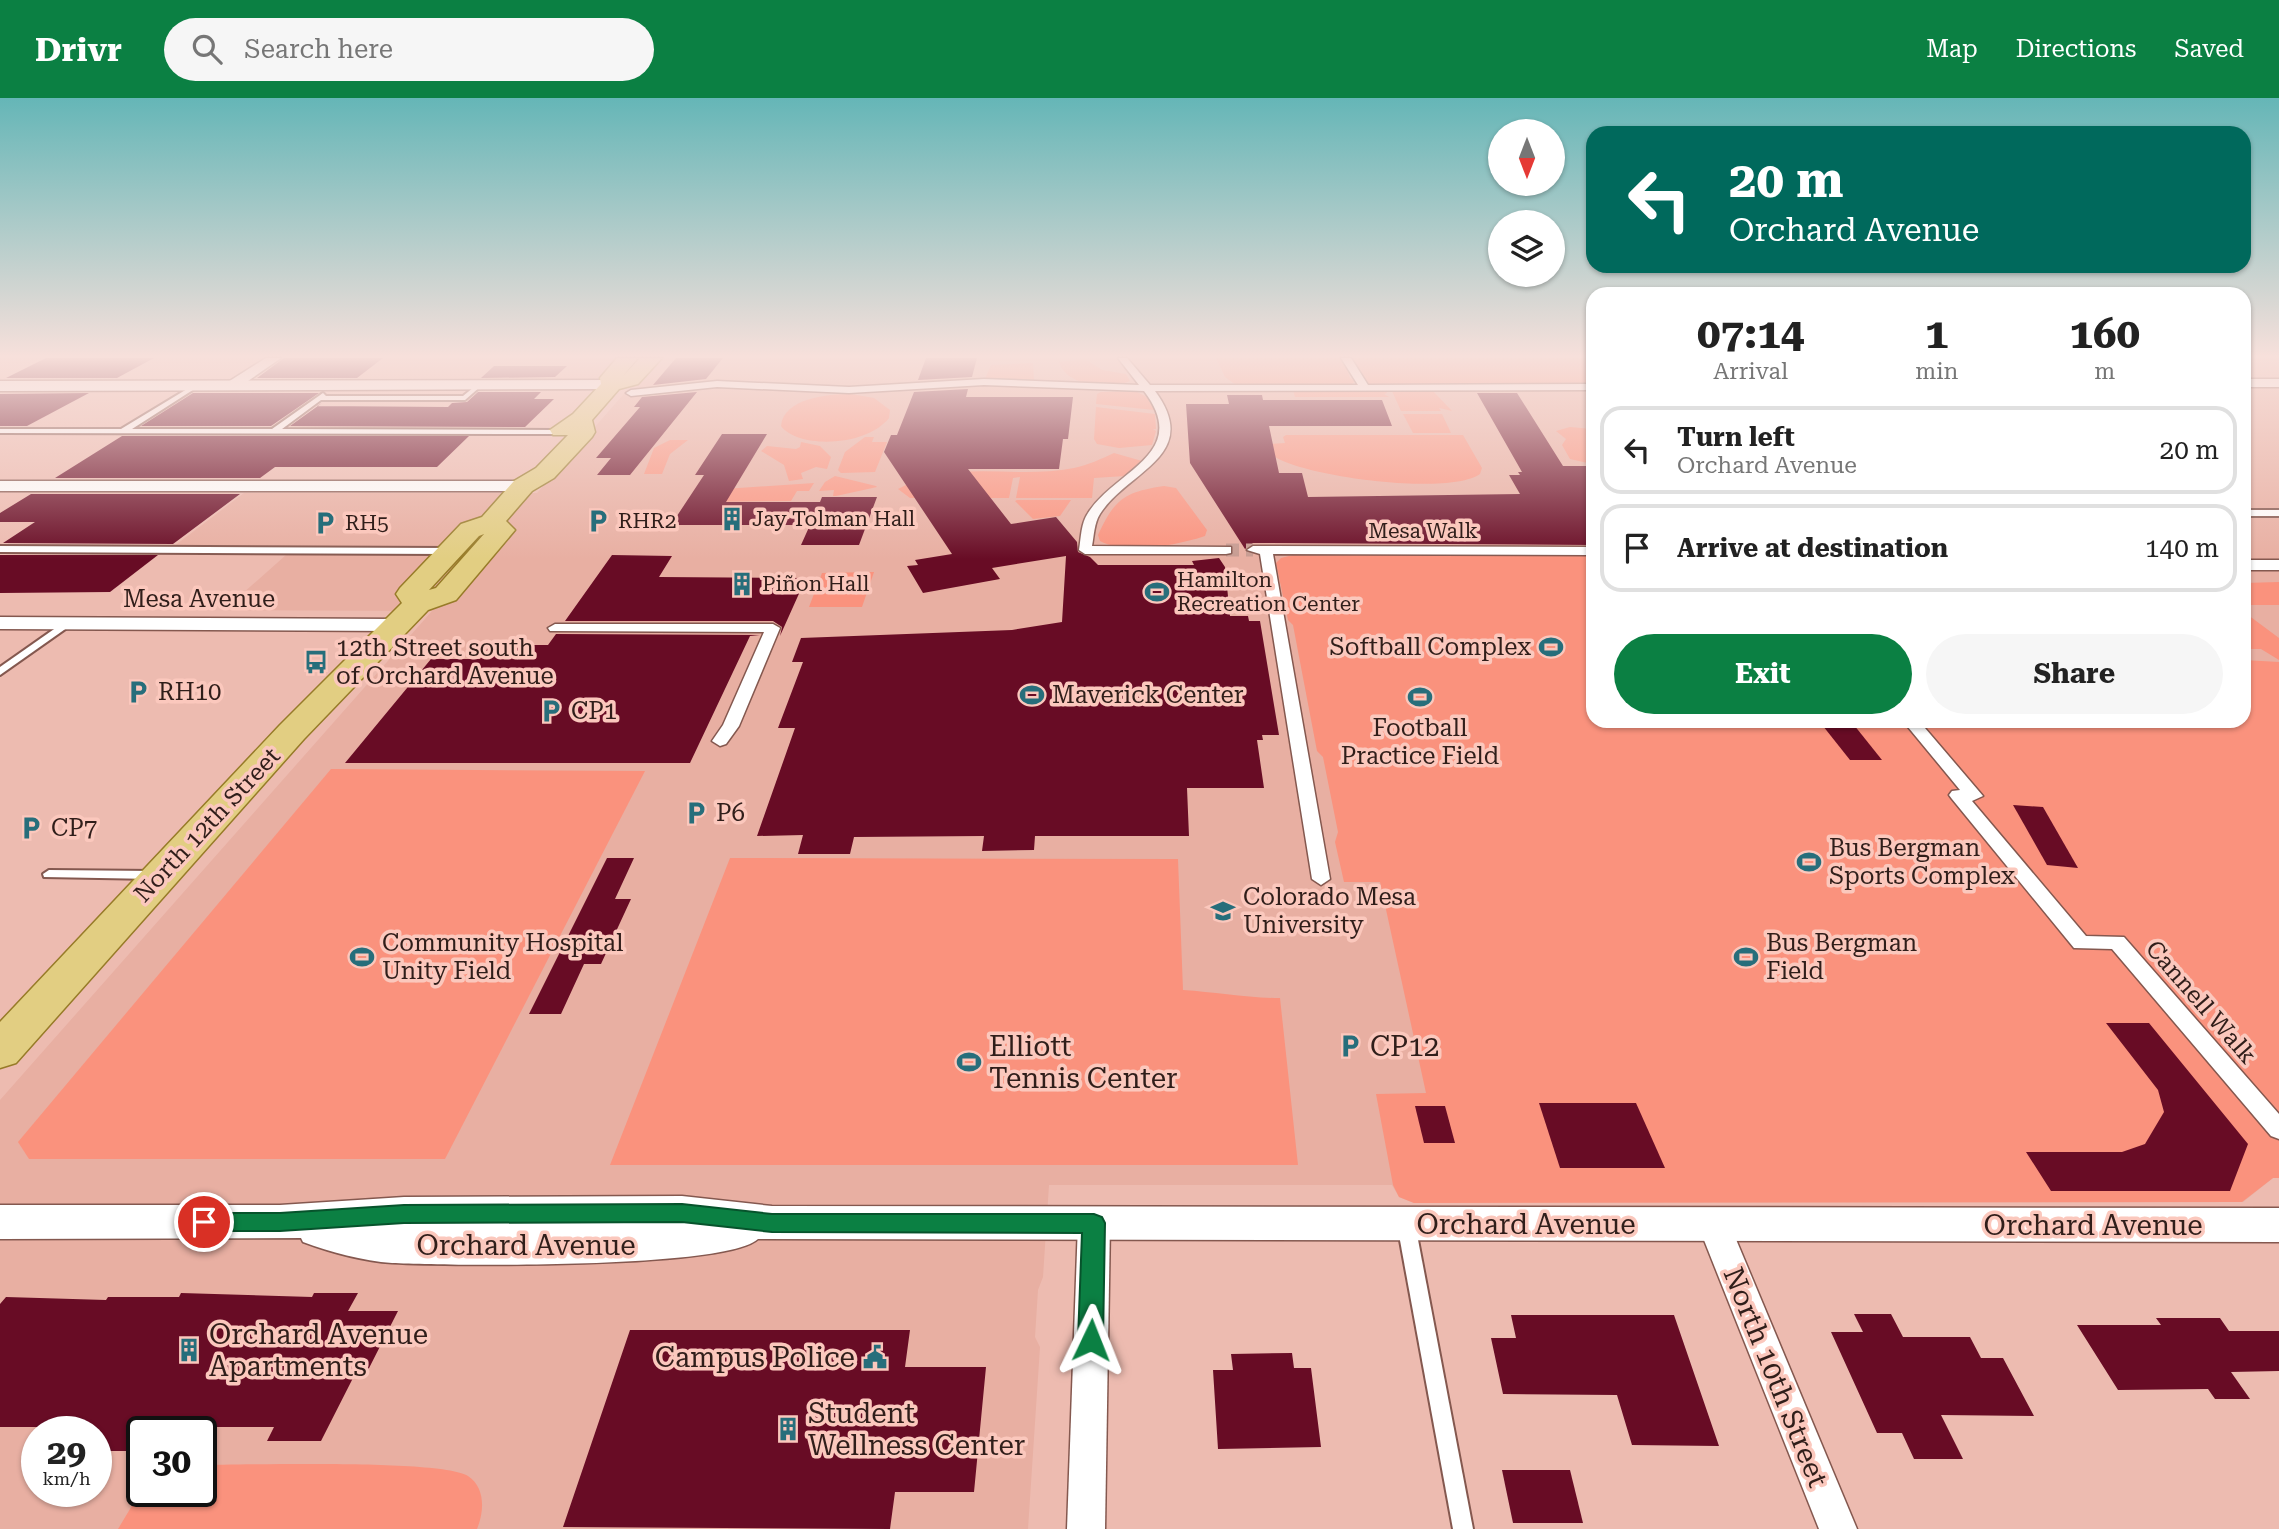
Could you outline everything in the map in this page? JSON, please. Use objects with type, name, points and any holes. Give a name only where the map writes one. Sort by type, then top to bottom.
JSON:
[{"type":"main road","name":"North 12th Street","points":[[523,486],[518,474],[557,432],[570,425]]},
{"type":"main road","name":"North 12th Street","points":[[408,614],[410,594],[470,530],[491,523],[523,486],[545,474],[584,432],[582,425]]},
{"type":"main road","name":"North 12th Street","points":[[0,1051],[292,732],[408,614],[446,594],[502,530],[491,523]]},
{"type":"street","points":[[1164,425],[1164,432],[1149,462],[1139,475],[1105,501],[1092,516],[1085,550],[1226,550]]},
{"type":"street","points":[[0,486],[523,486]]},
{"type":"street","name":"Mesa Walk","points":[[1321,879],[1260,550],[1586,551]]},
{"type":"street","points":[[2251,565],[2279,565]]},
{"type":"street","name":"Mesa Avenue","points":[[0,623],[408,614]]},
{"type":"street","points":[[555,628],[773,628],[732,726],[720,741]]},
{"type":"street","name":"Cannell Walk","points":[[1917,728],[1974,796],[1958,795],[2081,943],[2117,942],[2279,1130]]},
{"type":"street","name":"Orchard Avenue","points":[[0,1222],[280,1222],[389,1245],[645,1245],[772,1223],[2279,1225]]},
{"type":"street","points":[[1086,1529],[1094,1223]]},
{"type":"street","name":"North 10th Street","points":[[1714,1224],[1838,1529]]},
{"type":"lane","points":[[122,432],[134,425]]},
{"type":"lane","points":[[272,432],[282,425]]},
{"type":"lane","points":[[0,431],[557,432]]},
{"type":"lane","points":[[2251,513],[2279,513]]},
{"type":"lane","points":[[0,549],[450,551]]},
{"type":"lane","points":[[0,672],[67,623]]},
{"type":"lane","points":[[49,874],[161,875]]},
{"type":"lane","points":[[1406,1224],[1463,1529]]},
{"type":"shaded area","name":"Colorado Mesa University","points":[[597,425],[1586,425],[1586,728],[2251,728],[2251,425],[2279,425],[2279,1178],[2273,1178],[2243,1202],[1414,1203],[1399,1197],[1392,1185],[1049,1185],[1043,1277],[1038,1290],[1035,1337],[1040,1347],[1028,1529],[0,1529],[0,1100],[432,611],[224,610],[295,547],[173,547],[244,493],[537,493]]},
{"type":"shaded area","points":[[882,425],[865,435],[833,442],[802,439],[781,426]]},
{"type":"shaded area","points":[[1095,425],[1156,425],[1152,445],[1119,448],[1097,444],[1094,439]]},
{"type":"shaded area","points":[[1409,425],[1447,425],[1451,433],[1413,433]]},
{"type":"shaded area","points":[[1570,427],[1586,428],[1586,463],[1570,459],[1562,445],[1566,439],[1556,431]]},
{"type":"shaded area","points":[[1463,435],[1482,468],[1480,474],[1464,480],[1439,483],[1410,484],[1346,477],[1316,471],[1275,457],[1269,444],[1285,443],[1283,437]]},
{"type":"shaded area","points":[[865,437],[874,437],[872,442],[887,442],[875,472],[841,473],[838,470],[845,452]]},
{"type":"shaded area","points":[[670,440],[688,440],[670,454],[662,474],[644,474],[654,448]]},
{"type":"shaded area","points":[[801,442],[820,446],[831,457],[827,469],[816,467],[801,473],[803,479],[789,481],[784,465],[761,451],[767,446],[796,449]]},
{"type":"shaded area","points":[[1114,453],[1142,461],[1125,476],[1094,478],[1092,498],[1016,498],[1020,477],[1013,478],[1009,498],[910,498],[898,489],[941,474],[1074,468]]},
{"type":"shaded area","points":[[835,476],[877,487],[836,496],[833,496],[834,490],[819,491],[825,482]]},
{"type":"shaded area","points":[[814,483],[809,491],[797,491],[791,501],[691,502],[724,489]]},
{"type":"shaded area","points":[[1164,486],[1176,488],[1207,530],[1205,536],[1181,543],[1138,548],[1100,541],[1098,535],[1116,505],[1130,494]]},
{"type":"shaded area","points":[[1071,500],[1060,516],[1033,519],[1015,501]]},
{"type":"shaded area","name":"Bus Bergman Sports Complex","points":[[1293,555],[1586,555],[1586,728],[2251,728],[2251,660],[2279,662],[2279,1178],[2273,1178],[2242,1202],[1414,1203],[1399,1197],[1393,1185],[1376,1094],[1426,1093],[1380,882],[1344,882],[1335,842],[1338,832],[1323,757],[1317,751],[1293,625],[1288,620],[1276,563],[1281,558]]},
{"type":"shaded area","points":[[874,572],[862,607],[809,607],[822,573]]},
{"type":"shaded area","points":[[2279,582],[2279,605],[2251,605],[2251,583]]},
{"type":"shaded area","points":[[2251,617],[2279,638],[2279,660],[2261,649],[2251,649]]},
{"type":"shaded area","name":"Community Hospital Unity Field","points":[[331,769],[645,771],[445,1159],[29,1159],[18,1142]]},
{"type":"shaded area","name":"Elliott Tennis Center","points":[[730,858],[1178,859],[1183,990],[1280,998],[1298,1165],[610,1165]]},
{"type":"shaded area","points":[[217,1465],[383,1465],[451,1471],[468,1476],[474,1481],[482,1501],[477,1529],[118,1529],[131,1507],[217,1507]]},
{"type":"building","points":[[0,425],[29,425],[27,426]]},
{"type":"building","points":[[143,425],[273,425],[271,426],[141,426]]},
{"type":"building","points":[[292,425],[527,425],[525,427]]},
{"type":"building","points":[[625,425],[671,425],[630,475],[597,475],[611,458],[596,458]]},
{"type":"building","name":"Maverick Center","points":[[901,425],[1070,425],[1068,439],[1063,439],[1059,469],[968,469],[1011,524],[1056,517],[1077,542],[1078,552],[1090,557],[1098,565],[1194,565],[1192,561],[1219,558],[1225,567],[1230,616],[1248,616],[1249,621],[1260,621],[1279,735],[1262,735],[1263,740],[1257,740],[1264,788],[1187,788],[1189,836],[1035,836],[1034,850],[982,851],[984,836],[854,837],[850,854],[798,854],[803,835],[757,836],[795,728],[778,728],[803,662],[792,662],[801,638],[1012,630],[1062,622],[1066,556],[992,568],[1000,579],[923,593],[907,566],[918,565],[915,560],[952,554],[884,452],[891,435],[897,435]]},
{"type":"building","points":[[1187,425],[1392,425],[1269,426],[1279,473],[1302,473],[1308,497],[1520,494],[1509,475],[1520,475],[1518,472],[1522,472],[1495,425],[1537,425],[1563,466],[1586,466],[1586,545],[1253,543],[1245,549],[1190,463]]},
{"type":"building","name":"Jay Tolman Hall","points":[[722,434],[767,434],[726,502],[820,502],[822,497],[877,497],[859,545],[801,545],[810,525],[671,525],[704,475],[695,475]]},
{"type":"building","points":[[122,436],[469,436],[437,467],[275,467],[260,478],[55,478]]},
{"type":"building","points":[[31,494],[240,494],[173,544],[3,543],[35,522],[0,522],[0,513]]},
{"type":"building","points":[[0,555],[158,555],[110,592],[0,593]]},
{"type":"building","name":"Piñon Hall","points":[[612,555],[672,556],[659,577],[806,578],[780,636],[782,627],[773,621],[565,621]]},
{"type":"building","name":"CP1","points":[[556,634],[760,635],[750,636],[690,763],[345,763],[431,659],[480,659],[490,645],[548,645]]},
{"type":"building","points":[[1825,728],[1856,728],[1882,760],[1850,760]]},
{"type":"building","points":[[2013,805],[2043,807],[2078,868],[2047,865]]},
{"type":"building","points":[[607,858],[634,858],[615,899],[631,899],[601,964],[584,964],[561,1014],[529,1014]]},
{"type":"building","points":[[2106,1023],[2149,1023],[2248,1144],[2230,1191],[2051,1191],[2026,1152],[2122,1152],[2145,1144],[2164,1112],[2158,1090]]},
{"type":"building","points":[[1539,1103],[1636,1103],[1665,1168],[1560,1168]]},
{"type":"building","points":[[1415,1106],[1445,1106],[1455,1143],[1424,1143]]},
{"type":"building","name":"Orchard Avenue Apartments","points":[[181,1293],[312,1297],[314,1293],[358,1293],[348,1311],[398,1311],[364,1378],[353,1378],[321,1441],[267,1441],[274,1427],[217,1427],[217,1416],[126,1416],[126,1451],[112,1451],[112,1416],[21,1416],[21,1427],[0,1427],[0,1304],[6,1297],[106,1300],[108,1297],[179,1297]]},
{"type":"building","points":[[1854,1314],[1891,1314],[1903,1337],[1970,1337],[1981,1358],[2003,1358],[2034,1416],[1941,1415],[1963,1459],[1914,1459],[1902,1433],[1877,1433],[1831,1332],[1863,1332]]},
{"type":"building","points":[[1511,1315],[1674,1315],[1719,1446],[1632,1445],[1617,1395],[1503,1394],[1491,1338],[1516,1338]]},
{"type":"building","points":[[2156,1318],[2220,1318],[2229,1331],[2279,1331],[2279,1371],[2231,1372],[2250,1399],[2215,1399],[2208,1389],[2118,1390],[2077,1325],[2161,1325]]},
{"type":"building","name":"Student Wellness Center","points":[[630,1330],[910,1330],[905,1367],[986,1367],[974,1492],[895,1492],[890,1529],[563,1527]]},
{"type":"building","points":[[1292,1353],[1294,1368],[1311,1368],[1321,1447],[1218,1449],[1213,1370],[1233,1370],[1231,1354]]},
{"type":"building","points":[[1502,1470],[1570,1470],[1583,1523],[1513,1523]]},
{"type":"tunnel","points":[[1226,550],[1253,550]]},
{"type":"place","name":"Jay Tolman Hall","points":[[732,519]]},
{"type":"place","name":"RHR2","points":[[598,521]]},
{"type":"place","name":"RH5","points":[[325,523]]},
{"type":"place","name":"Piñon Hall","points":[[742,584]]},
{"type":"place","name":"Hamilton Recreation Center","points":[[1157,592]]},
{"type":"place","name":"Softball Complex","points":[[1551,647]]},
{"type":"place","name":"12th Street south of Orchard Avenue","points":[[316,662]]},
{"type":"place","name":"RH10","points":[[138,692]]},
{"type":"place","name":"Maverick Center","points":[[1032,695]]},
{"type":"place","name":"Football Practice Field","points":[[1420,697]]},
{"type":"place","name":"CP1","points":[[551,711]]},
{"type":"place","name":"P6","points":[[696,813]]},
{"type":"place","name":"CP7","points":[[31,828]]},
{"type":"place","name":"Bus Bergman Sports Complex","points":[[1809,862]]},
{"type":"place","name":"Colorado Mesa University","points":[[1223,911]]},
{"type":"place","name":"Community Hospital Unity Field","points":[[362,957]]},
{"type":"place","name":"Bus Bergman Field","points":[[1746,957]]},
{"type":"place","name":"CP12","points":[[1350,1046]]},
{"type":"place","name":"Elliott Tennis Center","points":[[969,1062]]},
{"type":"place","name":"Orchard Avenue Apartments","points":[[189,1350]]},
{"type":"place","name":"Campus Police","points":[[875,1357]]},
{"type":"place","name":"Student Wellness Center","points":[[788,1429]]},
{"type":"route","points":[[204,1222],[280,1222],[404,1214],[682,1213],[772,1223],[1094,1223],[1091,1340]]}]
